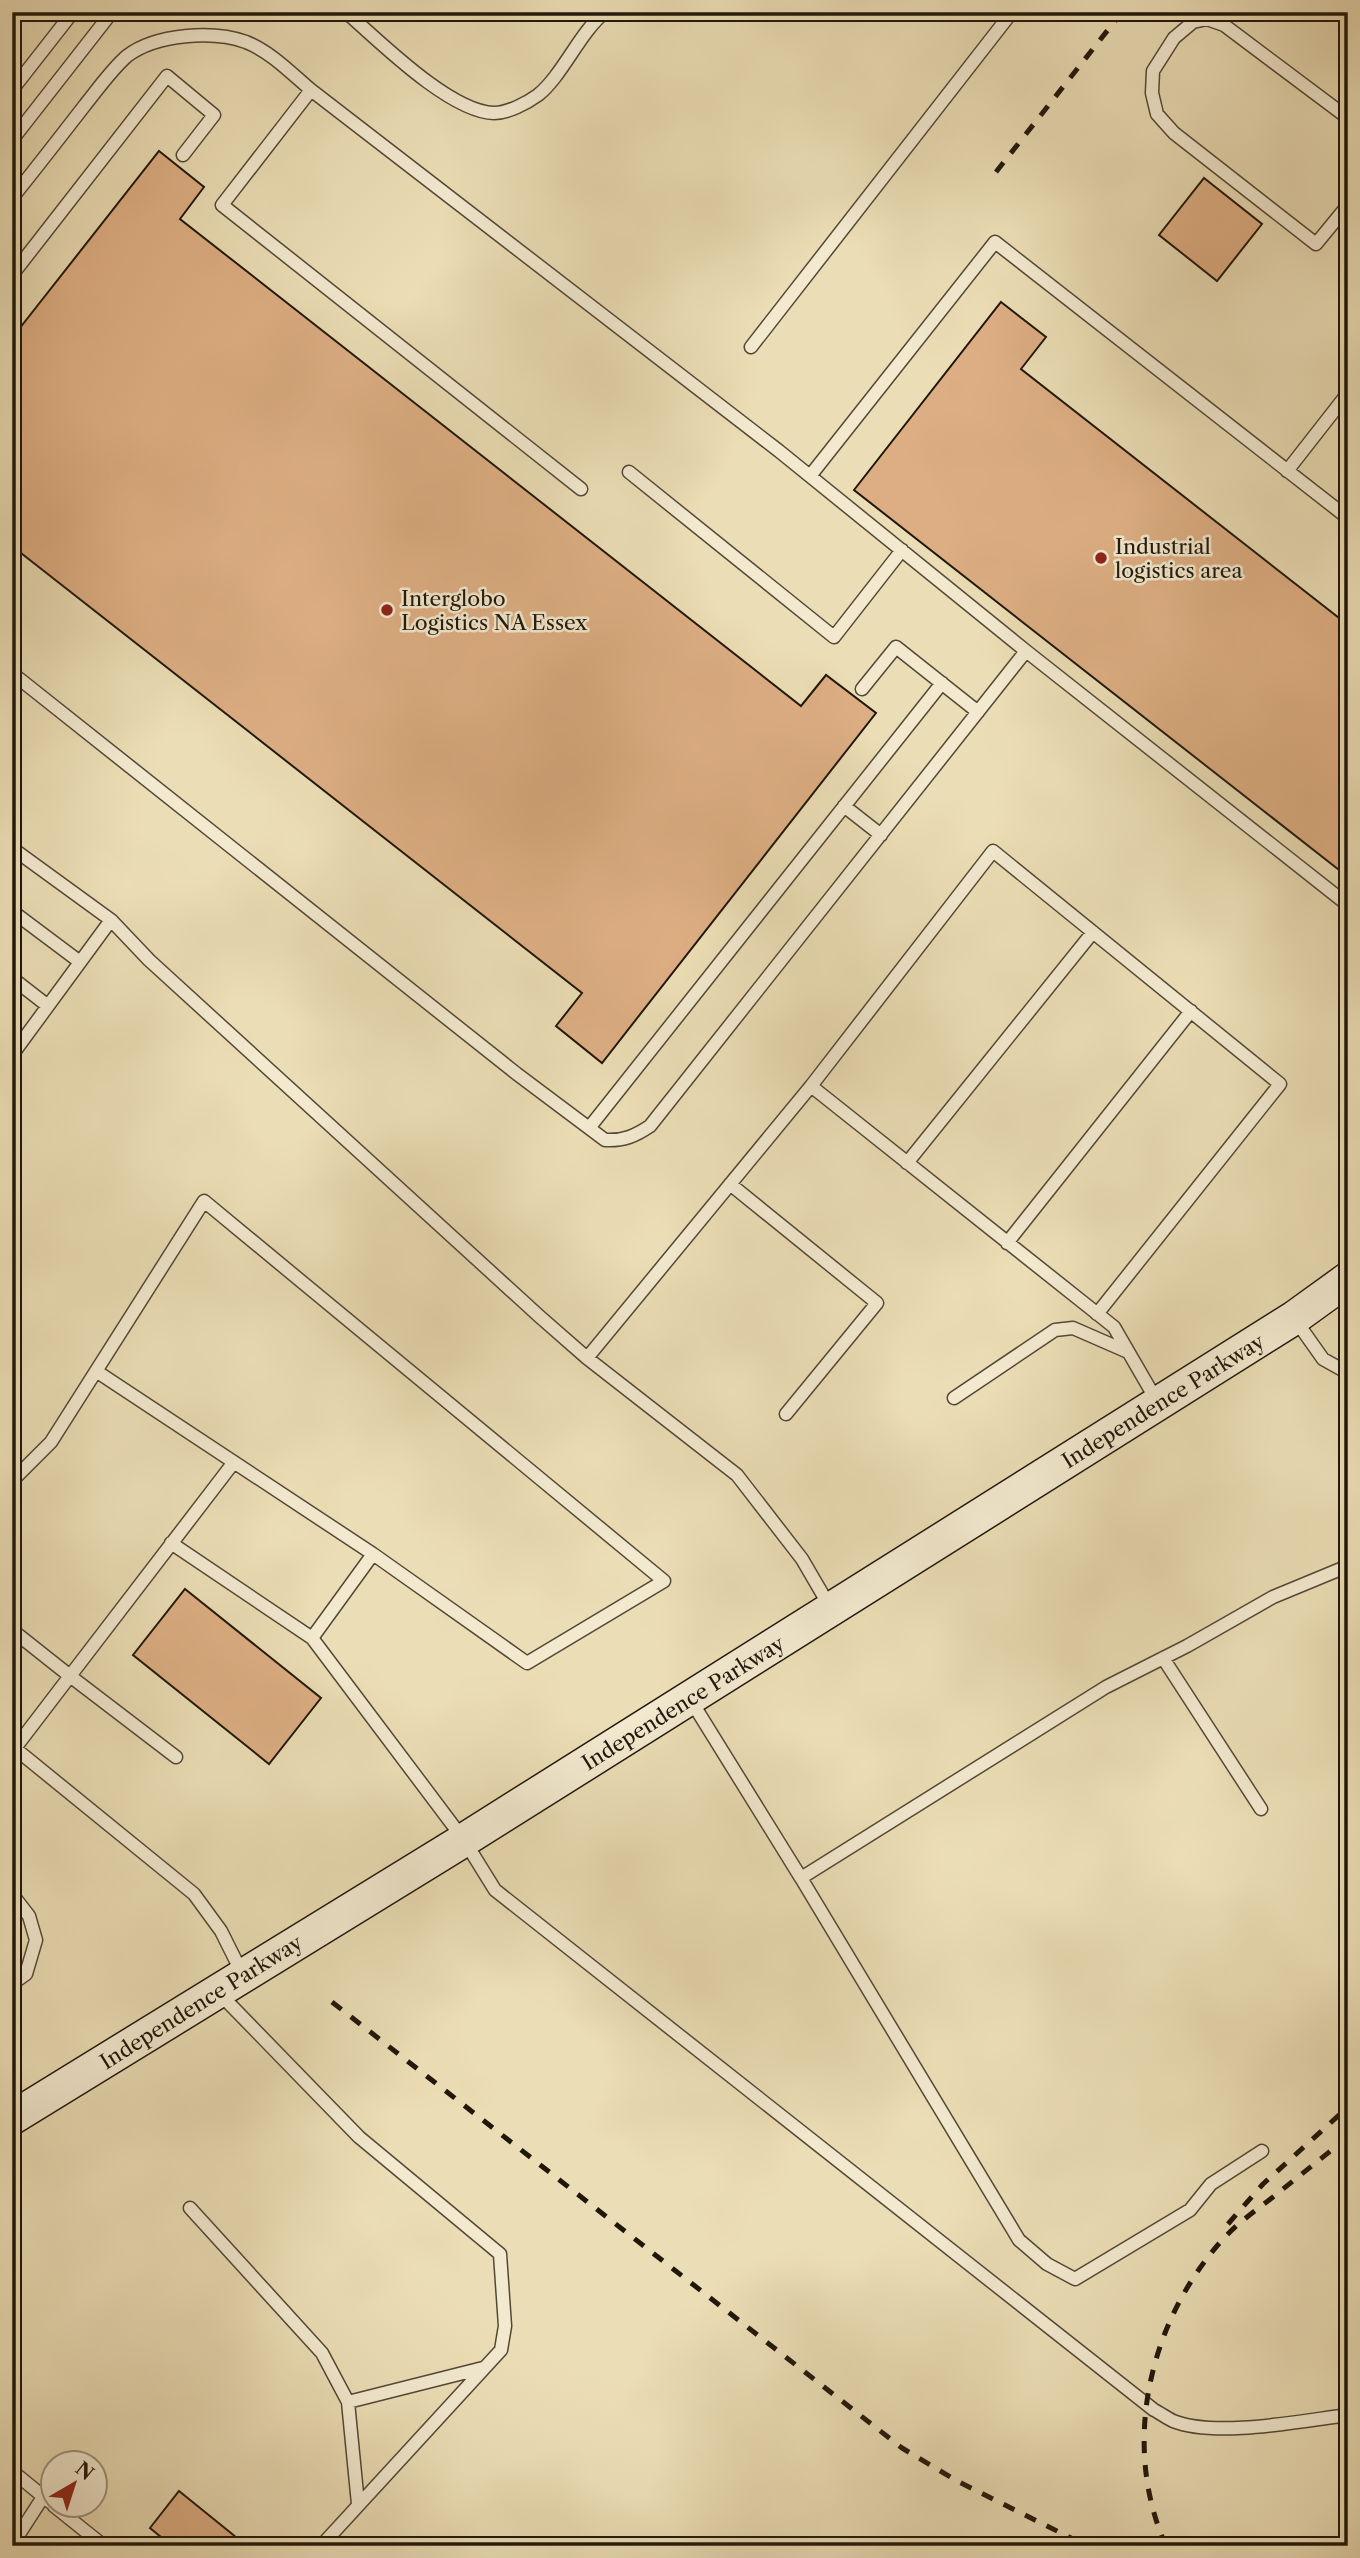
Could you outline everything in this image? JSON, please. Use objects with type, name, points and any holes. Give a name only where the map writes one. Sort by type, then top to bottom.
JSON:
[{"type":"main road","name":"Independence Parkway","points":[[12,2118],[832,1610],[1294,1318],[1348,1279]]},
{"type":"lane","points":[[12,90],[73,12]]},
{"type":"lane","points":[[12,140],[112,12]]},
{"type":"lane","points":[[346,12],[419,75],[461,104],[495,113],[520,106],[540,94],[605,12]]},
{"type":"lane","points":[[751,347],[1012,12]]},
{"type":"lane","points":[[1348,118],[1224,25],[1207,19],[1193,22],[1174,38],[1153,71],[1152,93],[1157,114],[1174,132],[1316,244],[1348,205]]},
{"type":"lane","points":[[12,198],[109,75],[129,55],[154,44],[185,36],[214,34],[247,43],[277,61],[810,476],[1026,651],[1348,905]]},
{"type":"lane","points":[[12,275],[166,76],[214,114],[183,155]]},
{"type":"lane","points":[[311,90],[222,205],[581,489]]},
{"type":"lane","points":[[810,476],[995,242],[1348,518]]},
{"type":"lane","points":[[1287,471],[1348,393]]},
{"type":"lane","points":[[629,472],[834,637],[902,550]]},
{"type":"lane","points":[[862,689],[896,647],[978,712]]},
{"type":"lane","points":[[12,673],[506,1065],[606,1140],[620,1140],[634,1137],[650,1126],[1026,651]]},
{"type":"lane","points":[[589,1128],[942,683]]},
{"type":"lane","points":[[844,806],[881,835]]},
{"type":"lane","points":[[12,848],[111,920],[149,960],[528,1307],[587,1358],[737,1475],[802,1559],[832,1610]]},
{"type":"lane","points":[[587,1358],[811,1086],[993,851],[1280,1084],[1097,1314]]},
{"type":"lane","points":[[12,911],[80,962]]},
{"type":"lane","points":[[12,1055],[111,920]]},
{"type":"lane","points":[[907,1163],[1093,932]]},
{"type":"lane","points":[[12,978],[48,1006]]},
{"type":"lane","points":[[1007,1243],[1191,1011]]},
{"type":"lane","points":[[811,1086],[1114,1328],[1159,1404]]},
{"type":"lane","points":[[730,1184],[877,1303],[786,1414]]},
{"type":"lane","points":[[12,1481],[51,1441],[204,1201],[664,1581],[527,1663],[373,1553],[96,1371]]},
{"type":"lane","points":[[1294,1318],[1323,1359],[1348,1373]]},
{"type":"lane","points":[[954,1398],[1055,1330],[1073,1328],[1128,1352]]},
{"type":"lane","points":[[234,1462],[13,1747],[194,1894],[221,1931],[230,1983],[359,2137],[500,2254],[505,2326],[500,2350],[321,2546]]},
{"type":"lane","points":[[171,1543],[312,1638],[464,1840],[495,1890],[1154,2410],[1173,2421],[1196,2427],[1223,2429],[1348,2415]]},
{"type":"lane","points":[[312,1638],[373,1553]]},
{"type":"lane","points":[[801,1878],[1106,1687],[1273,1597],[1348,1566]]},
{"type":"lane","points":[[12,1630],[176,1757]]},
{"type":"lane","points":[[1163,1658],[1261,1810]]},
{"type":"lane","points":[[690,1698],[1019,2240],[1047,2264],[1075,2279],[1190,2210],[1211,2184],[1262,2151]]},
{"type":"lane","points":[[12,1894],[29,1916],[36,1940],[26,1974],[12,1984]]},
{"type":"lane","points":[[190,2208],[322,2353],[348,2402],[358,2504]]},
{"type":"lane","points":[[348,2402],[483,2368]]},
{"type":"lane","points":[[12,2471],[38,2492]]},
{"type":"lane","points":[[12,2545],[38,2516]]},
{"type":"lane","points":[[72,2520],[104,2546]]},
{"type":"building","name":"Interglobo Logistics NA Essex","points":[[159,151],[204,187],[180,219],[801,706],[826,675],[876,713],[602,1063],[556,1026],[582,993],[12,546],[12,338]]},
{"type":"building","points":[[1204,178],[1262,224],[1217,281],[1159,235]]},
{"type":"building","name":"Industrial logistics area","points":[[1001,302],[1046,337],[1021,369],[1348,625],[1348,877],[854,490]]},
{"type":"building","points":[[185,1589],[321,1698],[269,1764],[133,1655]]},
{"type":"building","points":[[179,2491],[247,2546],[172,2546],[150,2528]]},
{"type":"railway","points":[[996,172],[1122,12]]},
{"type":"railway","points":[[332,2002],[902,2448],[957,2481],[1087,2546]]},
{"type":"railway","points":[[1228,2224],[1263,2184],[1348,2107]]},
{"type":"railway","points":[[1166,2546],[1152,2507],[1145,2466],[1145,2425],[1150,2384],[1161,2344],[1177,2306],[1198,2270],[1229,2232],[1348,2137]]},
{"type":"place","name":"Industrial logistics area","points":[[1101,558]]},
{"type":"place","name":"Interglobo Logistics NA Essex","points":[[387,610]]}]
